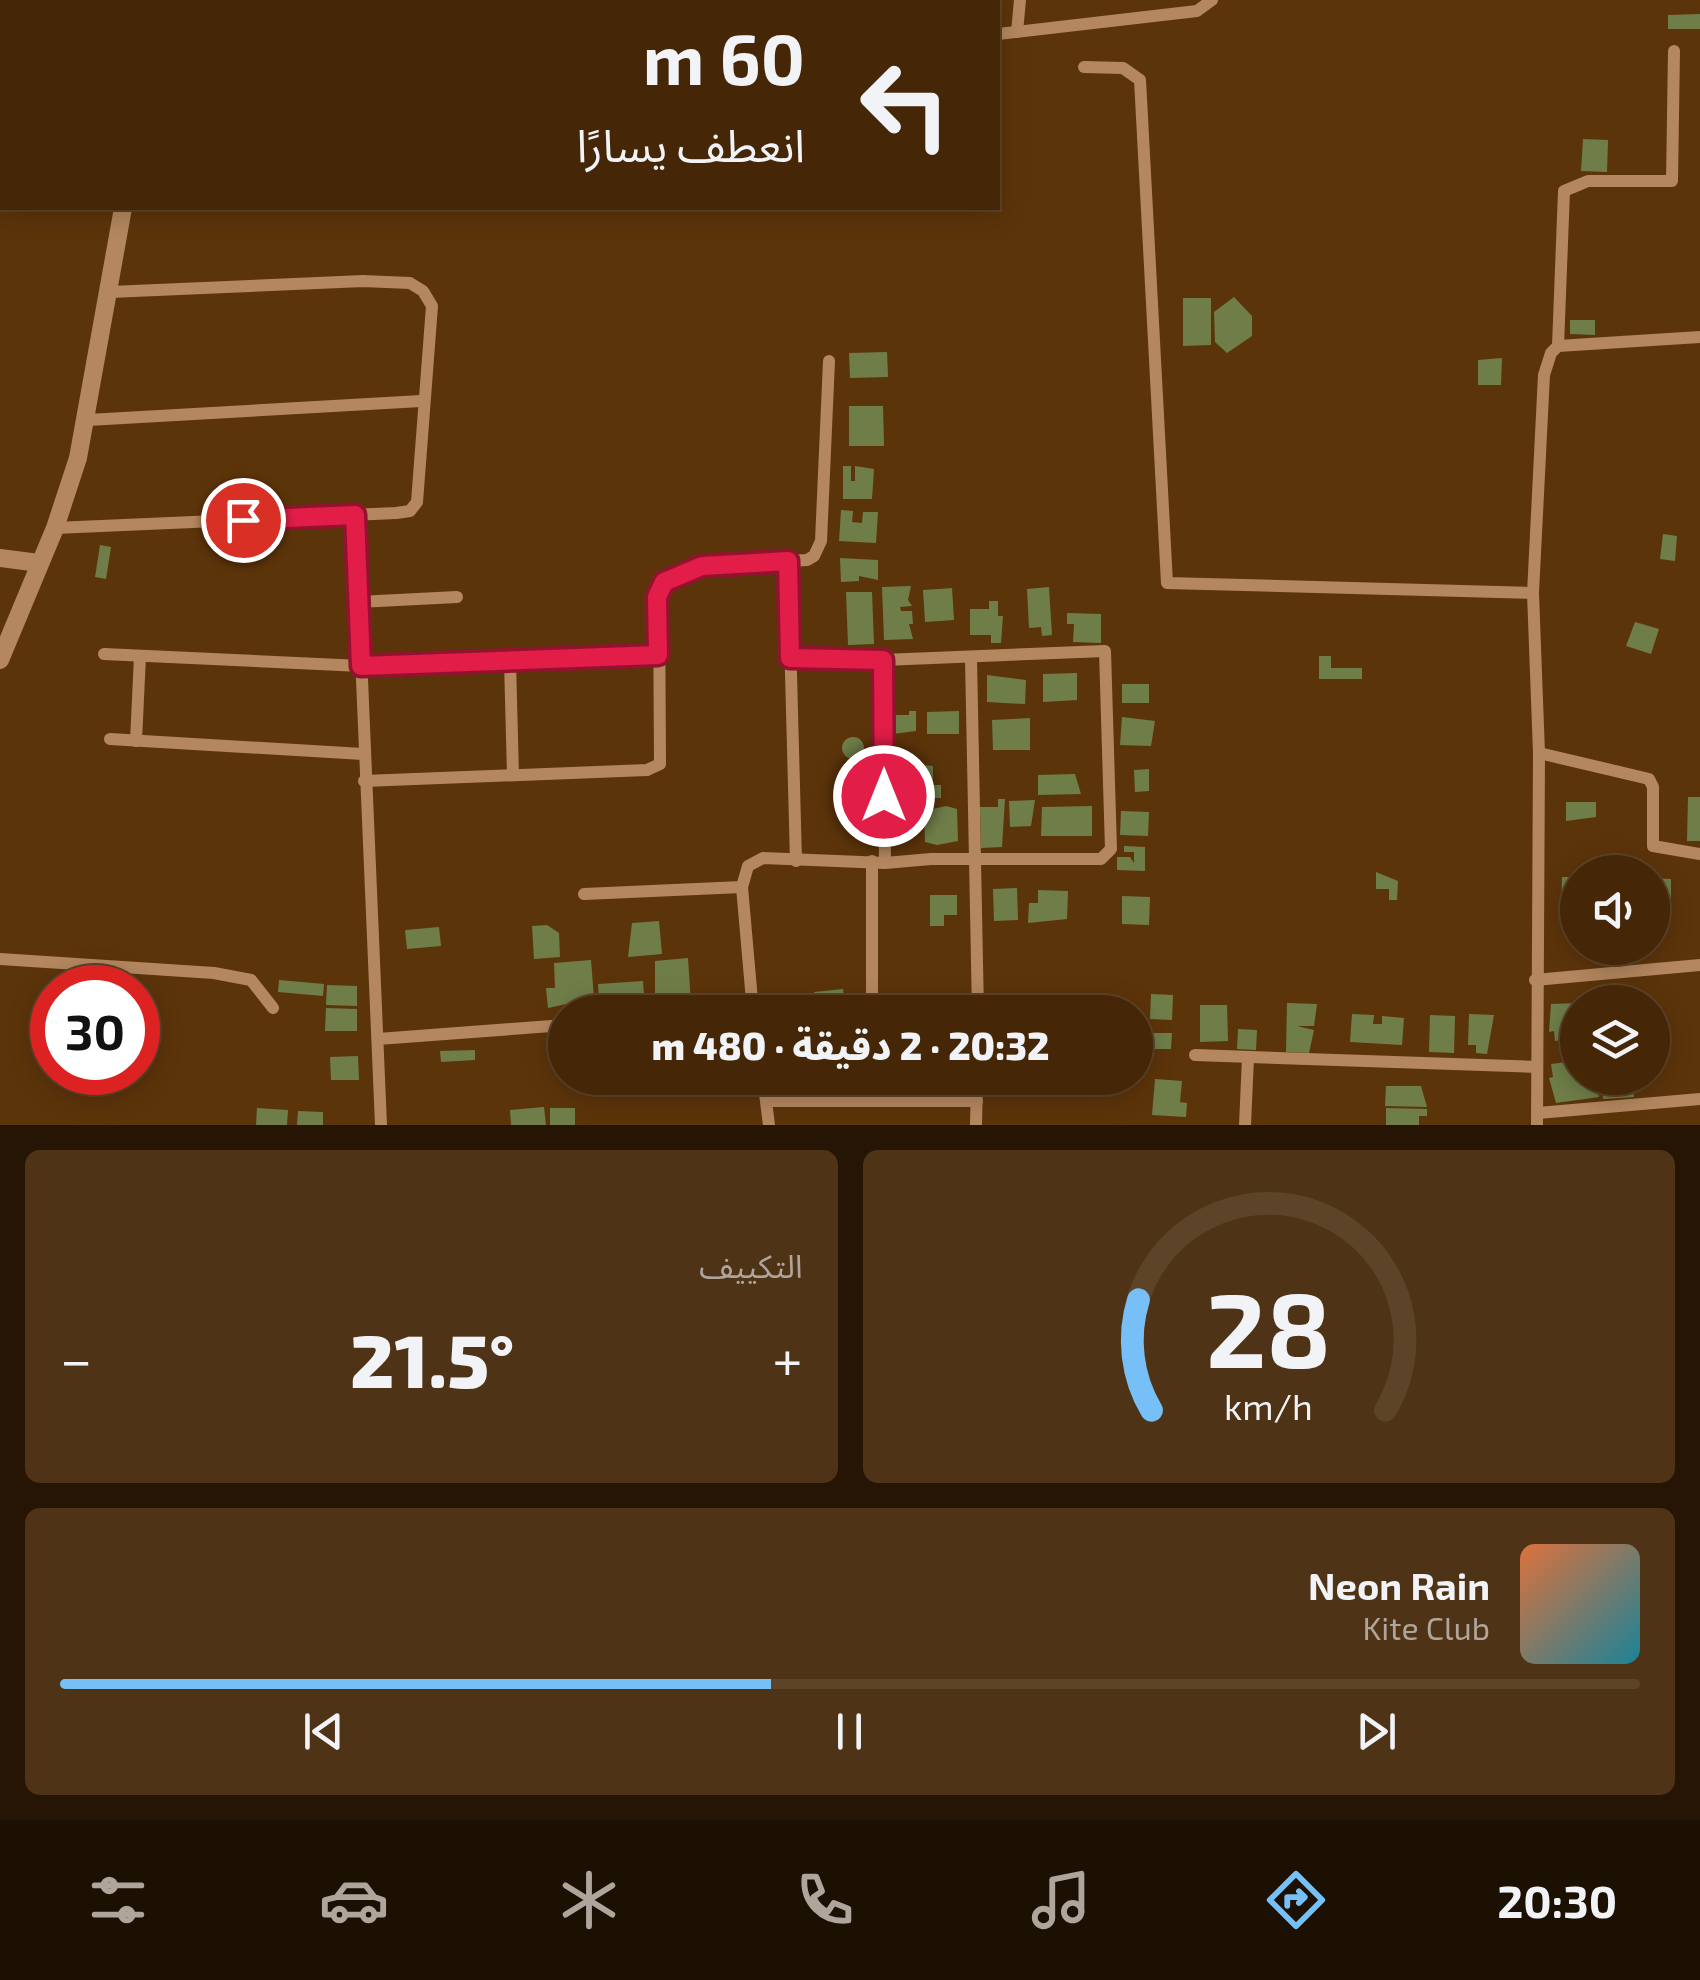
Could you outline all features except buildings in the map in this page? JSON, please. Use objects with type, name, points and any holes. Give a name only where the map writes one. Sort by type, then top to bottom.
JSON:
[{"type":"main road","points":[[0,660],[56,528],[88,420],[123,210]]},
{"type":"main road","points":[[0,558],[39,563]]},
{"type":"street","points":[[1017,32],[1020,0]]},
{"type":"street","points":[[1000,34],[1197,11],[1212,0]]},
{"type":"street","points":[[1558,346],[1564,190],[1588,180],[1672,181],[1674,51]]},
{"type":"street","points":[[1084,66],[1122,68],[1140,80],[1167,583],[1534,593]]},
{"type":"street","points":[[56,528],[355,515],[414,507],[432,306],[423,291],[410,283],[363,281],[110,292]]},
{"type":"street","points":[[1700,338],[1558,346],[1550,353],[1542,386],[1534,593],[1539,753],[1537,1119],[1700,1099]]},
{"type":"street","points":[[364,782],[655,768],[662,757],[657,597],[664,582],[702,566],[806,560],[819,549],[828,361]]},
{"type":"street","points":[[88,420],[421,401]]},
{"type":"street","points":[[355,515],[381,1125]]},
{"type":"street","points":[[788,561],[796,861]]},
{"type":"street","points":[[358,602],[457,597]]},
{"type":"street","points":[[752,995],[742,886],[748,866],[763,858],[879,862],[1100,859],[1110,854],[1108,658],[1099,649],[971,658],[790,658]]},
{"type":"street","points":[[104,654],[361,666],[658,655]]},
{"type":"street","points":[[136,741],[140,656]]},
{"type":"street","points":[[971,658],[978,995]]},
{"type":"street","points":[[873,995],[883,660]]},
{"type":"street","points":[[510,661],[512,775]]},
{"type":"street","points":[[110,740],[363,754]]},
{"type":"street","points":[[1539,753],[1649,779],[1653,787],[1653,846],[1700,854]]},
{"type":"street","points":[[584,894],[742,886]]},
{"type":"street","points":[[0,960],[214,973],[251,980],[273,1008]]},
{"type":"street","points":[[1535,980],[1700,965]]},
{"type":"street","points":[[378,1039],[548,1026]]},
{"type":"street","points":[[1195,1055],[1536,1068]]},
{"type":"street","points":[[1245,1125],[1248,1058]]},
{"type":"street","points":[[766,1095],[770,1125]]},
{"type":"street","points":[[976,1125],[977,1095]]},
{"type":"street","points":[[767,1101],[977,1100]]},
{"type":"route","points":[[243,520],[355,515],[361,666],[658,655],[657,597],[664,582],[702,566],[788,561],[790,658],[883,660],[884,796]]}]
